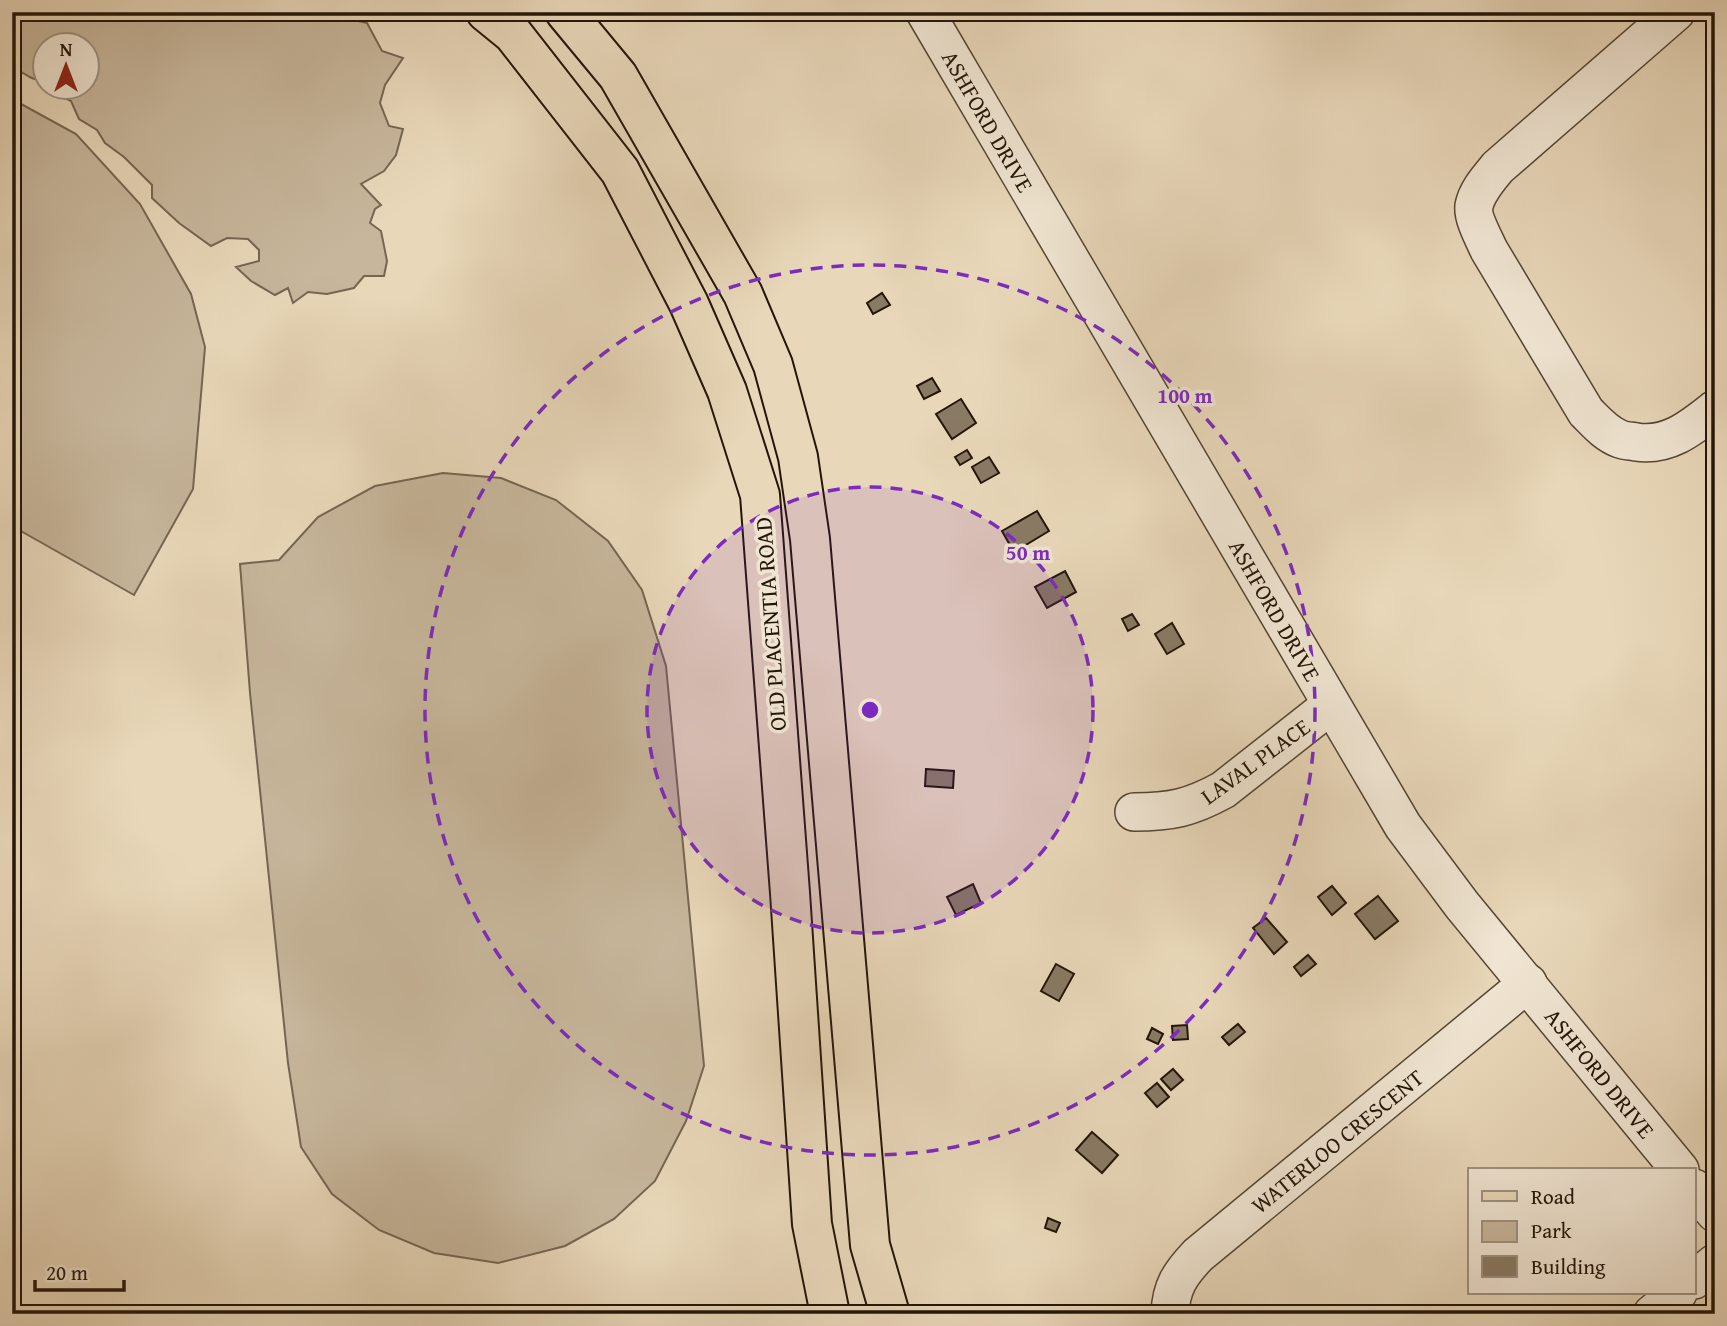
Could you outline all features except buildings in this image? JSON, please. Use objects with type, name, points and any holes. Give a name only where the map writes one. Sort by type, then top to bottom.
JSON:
[{"type":"main road","name":"OLD PLACENTIA ROAD","points":[[486,12],[513,34],[620,171],[689,304],[727,391],[760,495],[812,1224],[830,1314]]},
{"type":"main road","name":"OLD PLACENTIA ROAD","points":[[565,12],[618,76],[743,294],[774,365],[798,457],[810,539],[870,1245],[890,1314]]},
{"type":"street","name":"ASHFORD DRIVE","points":[[925,12],[1403,826],[1462,905],[1678,1168]]},
{"type":"street","points":[[1676,12],[1498,167],[1483,185],[1474,208],[1489,250],[1586,412],[1602,428],[1620,439],[1643,443],[1667,441],[1693,427],[1715,409]]},
{"type":"street","name":"LAVAL PLACE","points":[[1134,812],[1169,811],[1190,807],[1223,790],[1331,705]]},
{"type":"street","name":"WATERLOO CRESCENT","points":[[1170,1314],[1172,1294],[1178,1279],[1199,1255],[1528,984]]},
{"type":"street","points":[[1696,1190],[1715,1213]]},
{"type":"street","points":[[1696,1278],[1715,1262]]},
{"type":"street","points":[[1653,1314],[1677,1294]]},
{"type":"green space","points":[[12,12],[340,12],[340,17],[367,23],[382,51],[403,58],[385,85],[380,103],[389,126],[403,129],[396,155],[384,171],[361,184],[381,205],[375,209],[370,223],[381,231],[387,261],[384,276],[364,276],[354,288],[327,294],[308,292],[293,303],[288,288],[275,295],[251,281],[236,267],[259,261],[259,250],[248,239],[227,238],[211,246],[179,223],[152,198],[152,185],[124,157],[105,143],[97,130],[79,119],[71,102],[102,102],[102,32],[32,32],[32,78],[12,68]]},
{"type":"green space","points":[[12,99],[76,134],[140,204],[191,294],[205,347],[193,489],[134,595],[12,526]]},
{"type":"green space","points":[[443,473],[501,478],[556,500],[608,541],[642,590],[666,666],[704,1066],[686,1121],[655,1181],[614,1219],[565,1246],[498,1263],[434,1253],[379,1230],[332,1194],[301,1147],[288,1063],[250,693],[240,564],[279,560],[318,517],[375,486]]}]
